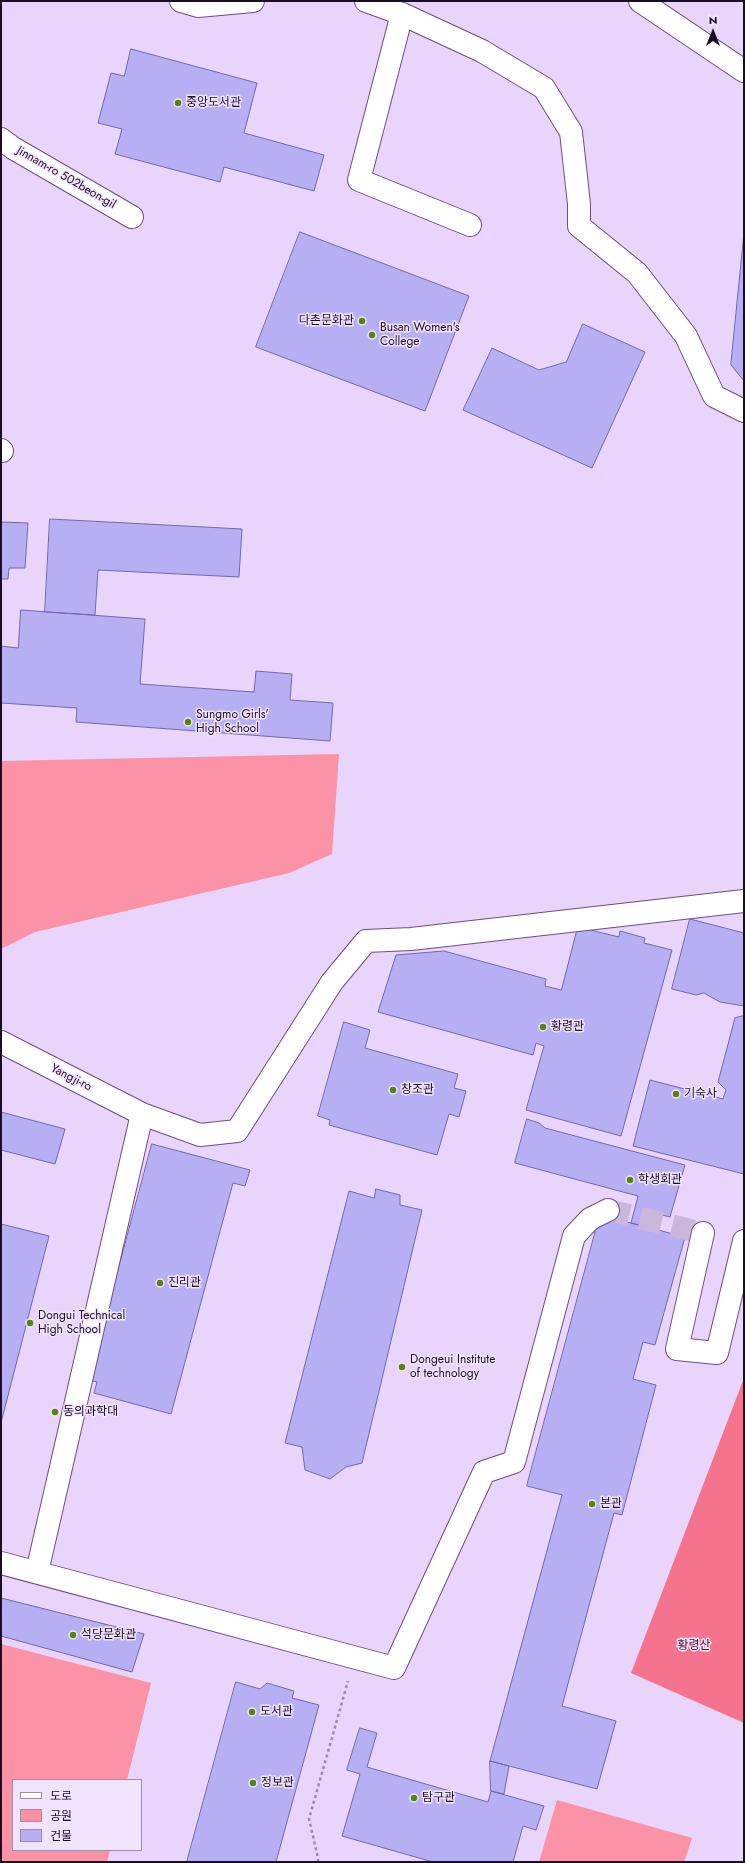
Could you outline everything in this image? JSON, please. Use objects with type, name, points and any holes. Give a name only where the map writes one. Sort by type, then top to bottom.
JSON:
[{"type":"street","points":[[182,1],[198,6],[253,1]]},
{"type":"street","points":[[366,1],[402,14],[482,51],[544,88],[571,132],[579,204],[579,226],[637,273],[686,336],[714,396],[744,411]]},
{"type":"street","points":[[640,1],[744,71]]},
{"type":"street","points":[[402,14],[359,180],[470,225]]},
{"type":"street","name":"Jinnam-ro 502beon-gil","points":[[1,139],[13,148],[132,217]]},
{"type":"street","name":"Yangji-ro","points":[[1,1042],[142,1114],[200,1135],[237,1130],[332,982],[366,941],[411,939],[744,901]]},
{"type":"street","points":[[37,1572],[142,1114]]},
{"type":"street","points":[[1,1564],[37,1572],[394,1668],[484,1472],[514,1462],[574,1236],[590,1219],[608,1210]]},
{"type":"street","points":[[703,1233],[677,1349],[717,1353],[744,1241]]},
{"type":"path","points":[[318,1862],[309,1819],[355,1658]]},
{"type":"green space","points":[[339,754],[332,854],[289,873],[35,932],[1,949],[1,761]]},
{"type":"green space","name":"황령산","points":[[744,1378],[744,1723],[631,1673]]},
{"type":"green space","points":[[1,1644],[151,1683],[127,1779],[12,1779],[12,1851],[110,1851],[107,1862],[1,1862]]},
{"type":"green space","points":[[557,1800],[692,1838],[684,1862],[539,1862]]},
{"type":"building","name":"중앙도서관","points":[[131,49],[257,83],[244,133],[324,155],[314,191],[224,167],[220,182],[115,154],[122,129],[98,123],[111,73],[124,76]]},
{"type":"building","name":"다촌문화관","points":[[300,232],[469,296],[425,411],[256,347]]},
{"type":"building","points":[[744,233],[744,381],[731,365]]},
{"type":"building","points":[[583,324],[645,352],[592,468],[463,410],[492,348],[539,370],[566,362]]},
{"type":"building","points":[[50,519],[242,529],[239,577],[98,570],[95,615],[45,612]]},
{"type":"building","points":[[1,522],[28,523],[25,568],[9,568],[8,579],[1,579]]},
{"type":"building","points":[[21,610],[145,619],[140,684],[254,692],[256,671],[292,674],[290,700],[333,703],[330,741],[76,722],[77,708],[1,703],[1,646],[18,648]]},
{"type":"building","points":[[690,919],[744,933],[744,1006],[720,1002],[704,993],[696,995],[672,989]]},
{"type":"building","name":"황령관","points":[[578,927],[619,937],[620,931],[645,938],[644,943],[672,950],[621,1136],[526,1110],[544,1046],[536,1043],[533,1055],[378,1012],[396,955],[444,951],[546,979],[545,986],[561,990]]},
{"type":"building","name":"기숙사","points":[[744,1016],[744,1174],[633,1146],[650,1080],[723,1099],[726,1090],[718,1082],[735,1018]]},
{"type":"building","name":"창조관","points":[[344,1022],[370,1030],[365,1048],[458,1074],[454,1088],[466,1091],[459,1117],[449,1114],[437,1155],[329,1125],[330,1120],[318,1116]]},
{"type":"building","points":[[1,1112],[65,1129],[55,1164],[1,1150]]},
{"type":"building","name":"학생회관","points":[[527,1119],[539,1123],[545,1128],[685,1165],[670,1217],[653,1213],[650,1228],[631,1223],[638,1196],[515,1163]]},
{"type":"building","name":"진리관","points":[[152,1144],[250,1170],[245,1186],[233,1183],[171,1414],[94,1393],[97,1382],[89,1380]]},
{"type":"building","points":[[376,1189],[400,1195],[400,1205],[422,1210],[362,1463],[346,1467],[330,1479],[305,1470],[302,1447],[285,1443],[349,1191],[374,1198]]},
{"type":"building","name":"본관","points":[[600,1215],[685,1237],[655,1345],[643,1342],[633,1379],[656,1385],[622,1515],[614,1513],[562,1706],[616,1721],[597,1789],[490,1761],[562,1495],[527,1486]]},
{"type":"building","points":[[1,1224],[49,1236],[1,1423]]},
{"type":"building","name":"석당문화관","points":[[1,1598],[144,1634],[132,1672],[1,1636]]},
{"type":"building","name":"정보관","points":[[236,1682],[260,1689],[267,1683],[294,1691],[292,1698],[319,1705],[276,1862],[187,1862]]},
{"type":"building","name":"탐구관","points":[[360,1728],[377,1733],[367,1767],[488,1802],[491,1791],[544,1806],[536,1830],[523,1826],[513,1862],[433,1862],[342,1836],[360,1774],[347,1770]]},
{"type":"building","points":[[490,1761],[509,1766],[504,1794],[491,1791]]},
{"type":"tunnel","points":[[608,1210],[703,1233]]},
{"type":"place","name":"중앙도서관","points":[[178,103]]},
{"type":"place","name":"다촌문화관","points":[[362,321]]},
{"type":"place","name":"Busan Women's College","points":[[372,335]]},
{"type":"place","name":"Sungmo Girls' High School","points":[[188,722]]},
{"type":"place","name":"황령관","points":[[543,1027]]},
{"type":"place","name":"창조관","points":[[393,1090]]},
{"type":"place","name":"기숙사","points":[[676,1094]]},
{"type":"place","name":"학생회관","points":[[630,1180]]},
{"type":"place","name":"진리관","points":[[160,1283]]},
{"type":"place","name":"Dongui Technical High School","points":[[30,1323]]},
{"type":"place","name":"Dongeui Institute of technology","points":[[402,1367]]},
{"type":"place","name":"동의과학대","points":[[55,1412]]},
{"type":"place","name":"본관","points":[[592,1504]]},
{"type":"place","name":"석당문화관","points":[[73,1635]]},
{"type":"place","name":"도서관","points":[[252,1712]]},
{"type":"place","name":"정보관","points":[[253,1783]]},
{"type":"place","name":"탐구관","points":[[414,1798]]}]
